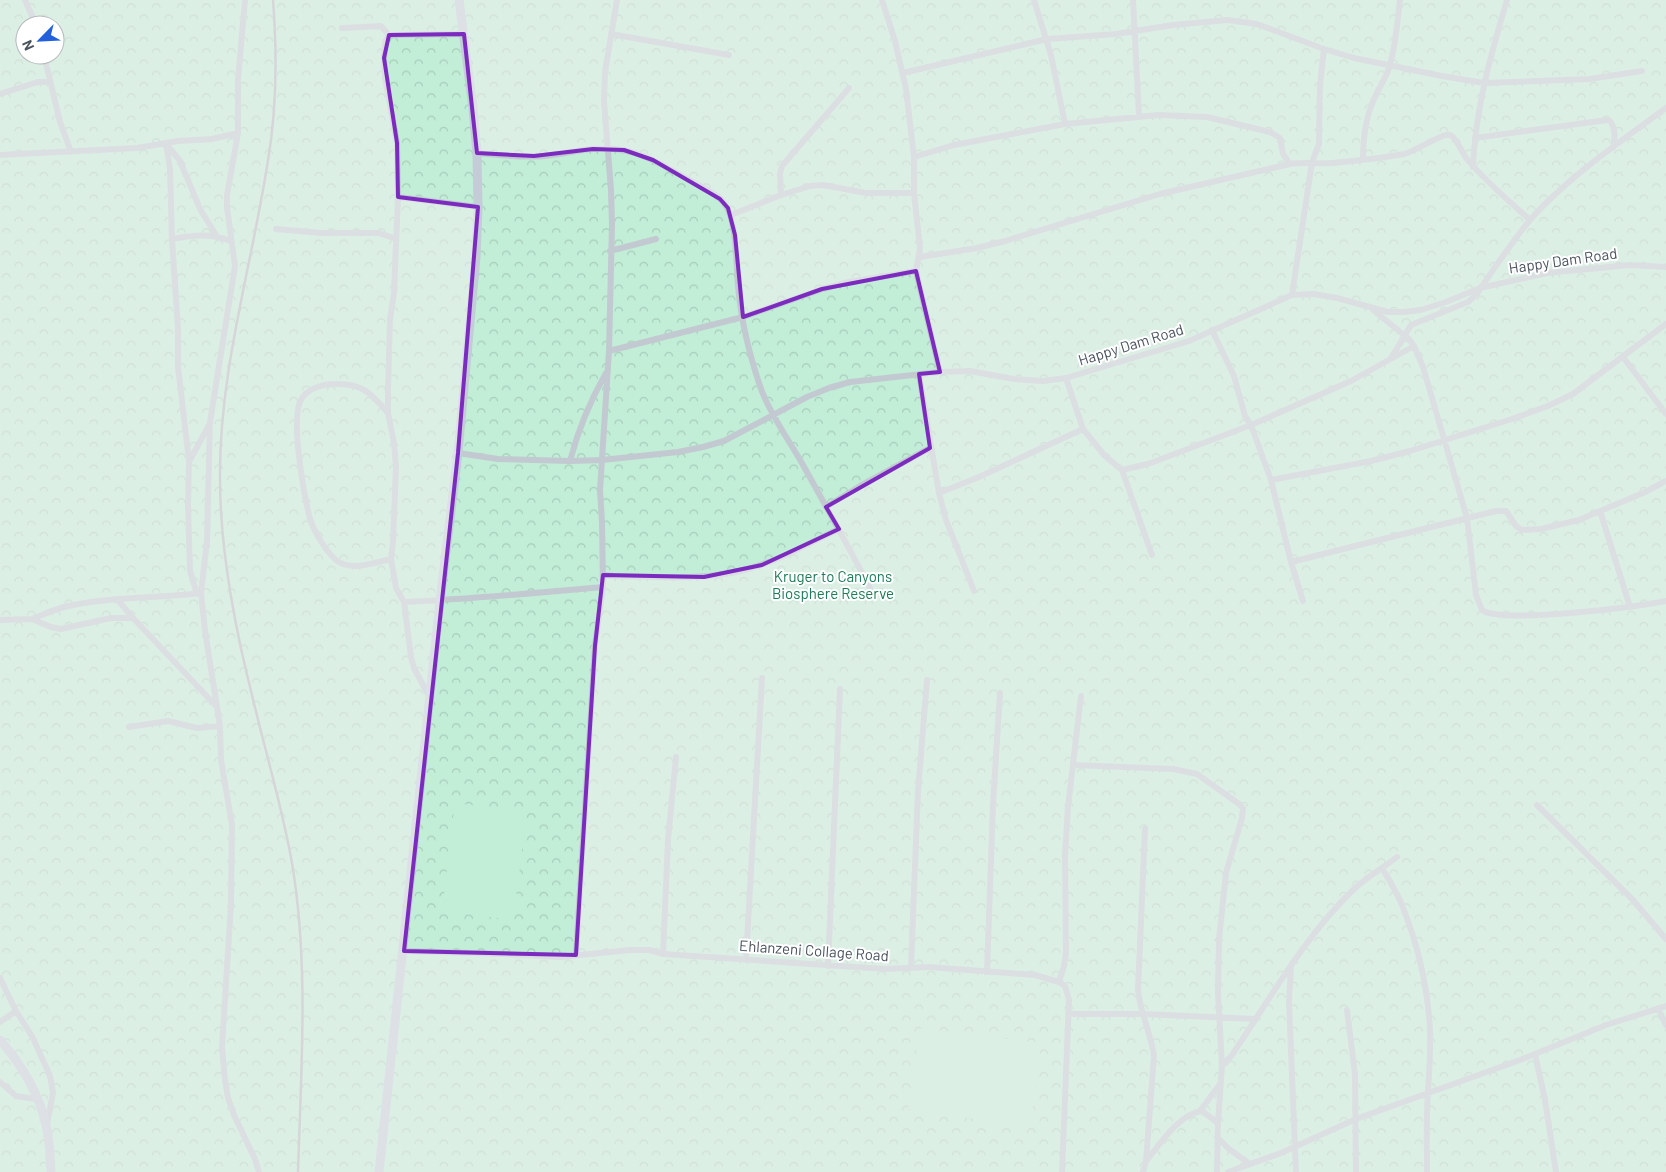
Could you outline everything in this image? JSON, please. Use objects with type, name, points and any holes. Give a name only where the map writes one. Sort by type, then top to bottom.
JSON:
[{"type":"street","points":[[25,0],[32,15]]},
{"type":"street","points":[[199,594],[207,541],[210,422],[224,330],[234,280],[234,256],[227,195],[238,133],[238,80],[245,0]]},
{"type":"street","points":[[380,1172],[395,1017],[404,951],[472,312],[478,207],[477,153],[459,0]]},
{"type":"street","points":[[576,955],[595,646],[603,587],[600,490],[609,351],[611,199],[604,101],[605,72],[617,0]]},
{"type":"street","points":[[882,0],[903,73],[914,157],[914,193],[920,239],[920,258],[916,271],[940,372]]},
{"type":"street","points":[[1034,0],[1047,39],[1065,124]]},
{"type":"street","points":[[1133,0],[1139,116]]},
{"type":"street","points":[[1363,160],[1363,140],[1367,116],[1390,66],[1394,52],[1400,0]]},
{"type":"street","points":[[1473,167],[1484,83],[1507,0]]},
{"type":"street","points":[[903,73],[1047,39],[1096,36],[1211,20],[1234,20],[1257,24],[1324,49],[1390,66],[1484,83],[1589,79],[1642,71]]},
{"type":"street","points":[[342,28],[381,26],[389,35],[464,34]]},
{"type":"street","points":[[611,34],[729,55]]},
{"type":"street","points":[[389,35],[385,42],[385,78],[397,143],[398,198],[394,293],[390,319],[388,413],[394,443],[396,467],[391,559],[396,588],[404,602],[414,668],[431,701]]},
{"type":"street","points":[[1292,295],[1312,162],[1319,144],[1320,85],[1324,49]]},
{"type":"street","points":[[46,65],[60,122],[71,152]]},
{"type":"street","points":[[0,94],[38,82],[50,82]]},
{"type":"street","points":[[781,195],[780,174],[782,166],[849,88]]},
{"type":"street","points":[[1391,358],[1408,328],[1416,322],[1468,302],[1530,220],[1578,176],[1666,108]]},
{"type":"street","points":[[914,157],[954,145],[1065,124],[1159,115],[1207,117],[1270,132],[1280,138],[1283,154],[1290,164]]},
{"type":"street","points":[[1476,138],[1607,120],[1613,126],[1615,140],[1613,148]]},
{"type":"street","points":[[0,155],[71,152],[166,144],[178,141],[212,139],[238,133]]},
{"type":"street","points":[[920,258],[986,246],[1160,194],[1290,164],[1363,160],[1405,154],[1448,135],[1453,137],[1473,167],[1530,220]]},
{"type":"street","points":[[166,144],[180,161],[200,209],[216,235]]},
{"type":"street","points":[[166,144],[170,169],[178,329],[178,367],[189,461],[190,562],[192,576],[199,594],[205,631],[220,726],[221,760],[232,825],[233,857],[222,1047],[228,1098],[259,1172]]},
{"type":"street","points":[[477,153],[534,156],[608,148],[636,153],[653,160],[720,198],[728,208],[730,215],[743,317],[753,362],[762,390],[773,414],[839,529],[873,594]]},
{"type":"street","points":[[730,215],[781,195],[803,188],[823,185],[866,193],[914,193]]},
{"type":"street","points":[[398,198],[478,207]]},
{"type":"street","points":[[276,229],[321,233],[379,232],[396,239]]},
{"type":"street","points":[[172,239],[187,236],[216,235],[231,240]]},
{"type":"street","points":[[610,251],[656,239]]},
{"type":"street","name":"Happy Dam Road","points":[[458,453],[498,460],[570,461],[602,460],[703,448],[724,441],[773,414],[829,388],[850,382],[940,372],[970,371],[1043,381],[1066,378],[1189,341],[1292,295],[1313,294],[1337,298],[1388,312],[1404,312],[1421,310],[1480,288],[1519,278],[1556,272],[1630,265],[1666,267]]},
{"type":"street","points":[[609,351],[743,317],[840,285],[916,271]]},
{"type":"street","points":[[1370,308],[1414,346],[1428,382],[1467,518],[1476,595],[1479,606],[1486,613],[1516,616],[1594,611],[1666,600]]},
{"type":"street","points":[[1271,480],[1371,461],[1410,451],[1512,420],[1548,406],[1573,394],[1666,324]]},
{"type":"street","points":[[1212,330],[1234,376],[1245,416],[1251,425],[1271,480],[1291,562],[1303,601]]},
{"type":"street","points":[[1122,470],[1148,464],[1251,425],[1350,381],[1414,346]]},
{"type":"street","points":[[1623,356],[1666,414]]},
{"type":"street","points":[[570,461],[588,406],[608,370]]},
{"type":"street","points":[[919,374],[939,493],[946,520],[974,591]]},
{"type":"street","points":[[1066,378],[1083,429],[1105,456],[1122,470],[1152,555]]},
{"type":"street","points":[[388,413],[372,394],[362,388],[352,384],[328,384],[305,394],[300,401],[297,411],[296,428],[311,520],[318,537],[339,563],[349,566],[364,565],[391,559]]},
{"type":"street","points":[[189,461],[210,422]]},
{"type":"street","points":[[939,493],[979,478],[1083,429]]},
{"type":"street","points":[[826,507],[930,448]]},
{"type":"street","points":[[1291,562],[1496,511],[1506,511],[1519,529],[1527,530],[1566,524],[1666,481]]},
{"type":"street","points":[[1600,511],[1630,607]]},
{"type":"street","points":[[603,575],[704,577],[728,574],[762,565],[839,529]]},
{"type":"street","points":[[404,602],[440,601],[603,587]]},
{"type":"street","points":[[32,619],[62,607],[117,599],[199,594]]},
{"type":"street","points":[[117,599],[217,708]]},
{"type":"street","points":[[1,618],[32,619],[51,627],[62,629],[112,618],[133,618]]},
{"type":"street","points":[[746,958],[762,678]]},
{"type":"street","points":[[911,968],[918,791],[927,680]]},
{"type":"street","points":[[828,966],[840,689]]},
{"type":"street","points":[[987,972],[993,804],[1000,693]]},
{"type":"street","points":[[1062,1172],[1069,1014],[1068,994],[1065,986],[1059,982],[1066,952],[1065,855],[1068,807],[1081,696]]},
{"type":"street","points":[[129,727],[168,721],[197,728],[220,726]]},
{"type":"street","points":[[663,954],[668,840],[676,757]]},
{"type":"street","points":[[1073,765],[1173,769],[1197,774],[1242,808],[1242,818],[1226,873],[1219,939],[1222,1066],[1217,1137],[1217,1172]]},
{"type":"street","points":[[1538,805],[1633,900],[1666,939]]},
{"type":"street","points":[[1142,1172],[1146,1161],[1154,1056],[1144,1014],[1139,1004],[1138,990],[1145,829]]},
{"type":"street","points":[[1222,1066],[1232,1055],[1291,966],[1342,902],[1356,888],[1397,857]]},
{"type":"street","points":[[1382,868],[1401,903],[1414,940],[1424,978],[1430,1030],[1427,1172]]},
{"type":"street","name":"Ehlanzeni Collage Road","points":[[404,951],[560,957],[649,950],[663,954],[746,958],[885,970],[929,967],[1035,975],[1059,982]]},
{"type":"street","points":[[1291,966],[1290,1022],[1296,1172]]},
{"type":"street","points":[[0,978],[16,1011],[37,1046],[51,1081],[53,1092],[46,1126]]},
{"type":"street","points":[[1228,1172],[1296,1146],[1356,1119],[1535,1054],[1606,1025],[1666,1006]]},
{"type":"street","points":[[1658,1008],[1666,1025]]},
{"type":"street","points":[[1347,1010],[1356,1074],[1356,1172]]},
{"type":"street","points":[[0,1022],[16,1011]]},
{"type":"street","points":[[1069,1014],[1144,1014],[1256,1019]]},
{"type":"street","points":[[0,1040],[24,1074],[36,1099],[46,1126],[51,1172]]},
{"type":"street","points":[[1535,1054],[1545,1100],[1556,1172]]},
{"type":"street","points":[[0,1082],[16,1096],[36,1099]]},
{"type":"street","points":[[1146,1161],[1176,1125],[1190,1115],[1200,1111],[1220,1084]]},
{"type":"street","points":[[1200,1111],[1218,1123]]},
{"type":"street","points":[[1217,1137],[1229,1150],[1250,1164]]},
{"type":"highlighted area","points":[[464,34],[477,153],[534,156],[593,149],[624,150],[653,160],[720,199],[728,208],[735,235],[743,317],[822,289],[916,271],[940,372],[919,374],[930,448],[826,507],[839,529],[762,565],[704,577],[603,575],[595,646],[576,955],[404,951],[458,453],[478,207],[398,197],[397,143],[384,58],[389,35]]},
{"type":"green space","name":"Kruger to Canyons Biosphere Reserve","points":[[0,0],[1666,0],[1666,1172],[0,1172]]},
{"type":"green space","points":[[455,803],[527,812],[513,920],[442,911]]},
{"type":"green space","points":[[920,1028],[1041,1043],[1030,1127],[908,1109]]},
{"type":"railway","points":[[273,0],[275,80],[271,140],[231,358],[221,438],[220,478],[222,533],[229,587],[245,668],[283,821],[292,863],[297,901],[302,978],[302,1056],[298,1172]]}]
